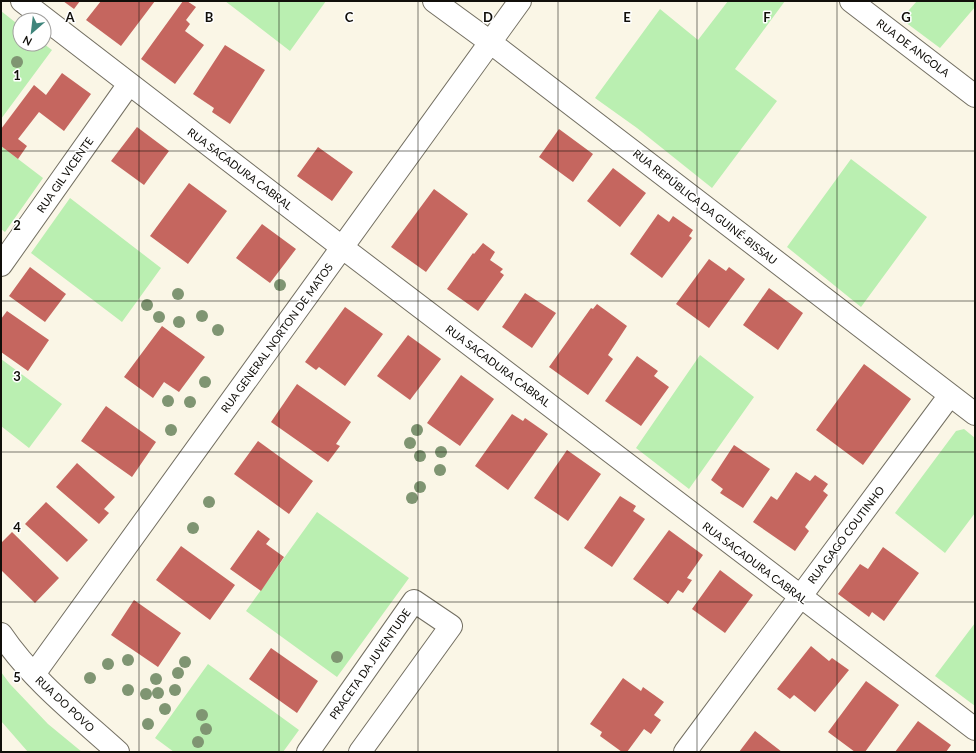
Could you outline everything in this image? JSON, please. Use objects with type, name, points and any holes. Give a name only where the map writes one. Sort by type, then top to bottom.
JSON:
[{"type":"street","name":"RUA SACADURA CABRAL","points":[[22,1],[343,248],[975,729]]},
{"type":"street","name":"RUA REPÚBLICA DA GUINÉ-BISSAU","points":[[434,1],[490,42],[975,414]]},
{"type":"street","name":"RUA GENERAL NORTON DE MATOS","points":[[34,674],[520,1]]},
{"type":"street","name":"RUA DE ANGOLA","points":[[851,1],[975,96]]},
{"type":"street","name":"RUA GIL VICENTE","points":[[1,265],[129,84]]},
{"type":"street","name":"RUA GAGO COUTINHO","points":[[685,752],[950,395]]},
{"type":"street","name":"PRACETA DA JUVENTUDE","points":[[308,752],[414,601],[451,626],[360,752]]},
{"type":"street","name":"RUA DO POVO","points":[[1,634],[34,674],[65,706],[118,752]]},
{"type":"green space","points":[[225,1],[326,1],[290,51]]},
{"type":"green space","points":[[728,1],[785,1],[735,69],[777,101],[712,188],[637,128],[595,98],[660,9],[698,40]]},
{"type":"green space","points":[[917,1],[975,1],[975,7],[940,48],[901,19]]},
{"type":"green space","points":[[1,11],[12,20],[12,52],[51,52],[1,119]]},
{"type":"green space","points":[[1,146],[43,178],[5,232],[1,229]]},
{"type":"green space","points":[[851,159],[927,217],[861,307],[787,247]]},
{"type":"green space","points":[[70,198],[161,268],[122,322],[31,253]]},
{"type":"green space","points":[[700,355],[754,397],[689,489],[636,448]]},
{"type":"green space","points":[[1,359],[62,404],[29,448],[1,426]]},
{"type":"green space","points":[[964,429],[975,438],[975,513],[945,553],[895,513],[956,431]]},
{"type":"green space","points":[[317,512],[409,578],[337,677],[246,611]]},
{"type":"green space","points":[[975,623],[975,706],[935,676]]},
{"type":"green space","points":[[208,664],[299,730],[283,752],[174,752],[155,738]]},
{"type":"green space","points":[[1,672],[10,684],[48,724],[82,752],[28,752],[1,721]]},
{"type":"building","points":[[63,1],[80,1],[74,9]]},
{"type":"building","points":[[101,1],[155,1],[121,46],[86,20]]},
{"type":"building","points":[[183,1],[187,1],[196,7],[186,20],[190,24],[185,31],[204,45],[175,84],[141,59]]},
{"type":"building","points":[[225,45],[265,70],[230,124],[212,112],[214,108],[193,94]]},
{"type":"building","points":[[62,73],[91,94],[64,131],[39,112],[18,139],[27,146],[18,159],[1,146],[1,129],[34,85],[46,95]]},
{"type":"building","points":[[137,127],[169,151],[144,185],[111,161]]},
{"type":"building","points":[[559,129],[593,154],[573,182],[539,157]]},
{"type":"building","points":[[318,147],[353,172],[332,201],[297,176]]},
{"type":"building","points":[[613,168],[646,193],[620,227],[587,201]]},
{"type":"building","points":[[189,183],[227,211],[188,264],[150,236]]},
{"type":"building","points":[[434,189],[468,214],[426,272],[391,247]]},
{"type":"building","points":[[658,214],[669,222],[673,216],[693,230],[689,236],[692,238],[662,278],[630,254]]},
{"type":"building","points":[[262,224],[296,249],[270,283],[236,258]]},
{"type":"building","points":[[483,243],[495,252],[490,260],[503,269],[500,272],[504,275],[478,311],[447,289],[473,253],[474,254]]},
{"type":"building","points":[[709,259],[726,271],[729,267],[745,279],[709,328],[676,304]]},
{"type":"building","points":[[30,267],[66,294],[45,322],[9,296]]},
{"type":"building","points":[[769,288],[803,313],[778,350],[743,325]]},
{"type":"building","points":[[525,293],[556,313],[532,348],[502,327]]},
{"type":"building","points":[[597,304],[627,326],[608,355],[613,359],[588,395],[549,367],[591,308],[593,309]]},
{"type":"building","points":[[345,307],[383,334],[345,386],[319,367],[316,370],[305,362]]},
{"type":"building","points":[[7,311],[49,340],[28,371],[1,352],[1,319]]},
{"type":"building","points":[[162,326],[205,357],[179,392],[164,382],[153,398],[124,377]]},
{"type":"building","points":[[408,335],[441,359],[410,400],[377,376]]},
{"type":"building","points":[[637,356],[658,371],[654,376],[669,387],[641,426],[605,401]]},
{"type":"building","points":[[864,364],[911,399],[863,465],[816,430]]},
{"type":"building","points":[[461,375],[494,399],[460,446],[427,423]]},
{"type":"building","points":[[297,384],[351,422],[336,444],[340,446],[328,462],[271,422]]},
{"type":"building","points":[[106,406],[156,442],[132,477],[81,441]]},
{"type":"building","points":[[512,414],[523,421],[525,418],[548,434],[508,490],[475,466]]},
{"type":"building","points":[[258,441],[313,481],[289,514],[234,474]]},
{"type":"building","points":[[734,445],[770,469],[743,508],[720,493],[723,489],[711,480]]},
{"type":"building","points":[[567,450],[601,474],[568,521],[534,498]]},
{"type":"building","points":[[77,463],[115,497],[104,509],[109,513],[99,524],[56,487]]},
{"type":"building","points":[[796,472],[810,481],[815,475],[828,484],[823,491],[828,495],[805,527],[809,531],[795,551],[753,522],[771,496],[777,500]]},
{"type":"building","points":[[620,496],[636,506],[633,511],[645,519],[612,567],[584,548]]},
{"type":"building","points":[[46,502],[88,540],[67,562],[25,524]]},
{"type":"building","points":[[258,530],[270,539],[266,544],[284,557],[261,591],[230,569]]},
{"type":"building","points":[[669,530],[703,555],[687,578],[692,580],[683,593],[678,590],[668,604],[633,579]]},
{"type":"building","points":[[12,532],[59,578],[35,603],[1,570],[1,543]]},
{"type":"building","points":[[181,546],[235,585],[210,620],[156,580]]},
{"type":"building","points":[[883,547],[919,573],[884,621],[872,612],[869,617],[838,594],[860,564],[868,569]]},
{"type":"building","points":[[720,570],[753,595],[725,633],[692,609]]},
{"type":"building","points":[[134,600],[181,633],[158,667],[111,635]]},
{"type":"building","points":[[811,646],[829,661],[832,658],[849,670],[815,712],[794,695],[790,699],[777,689]]},
{"type":"building","points":[[271,648],[318,681],[297,713],[249,679]]},
{"type":"building","points":[[623,678],[641,691],[643,687],[664,702],[654,715],[661,720],[651,734],[644,729],[627,752],[622,752],[600,736],[602,732],[590,724]]},
{"type":"building","points":[[866,681],[899,705],[865,752],[855,752],[828,732]]},
{"type":"building","points":[[918,721],[951,745],[946,752],[895,752]]},
{"type":"building","points":[[755,731],[782,752],[739,752]]}]
